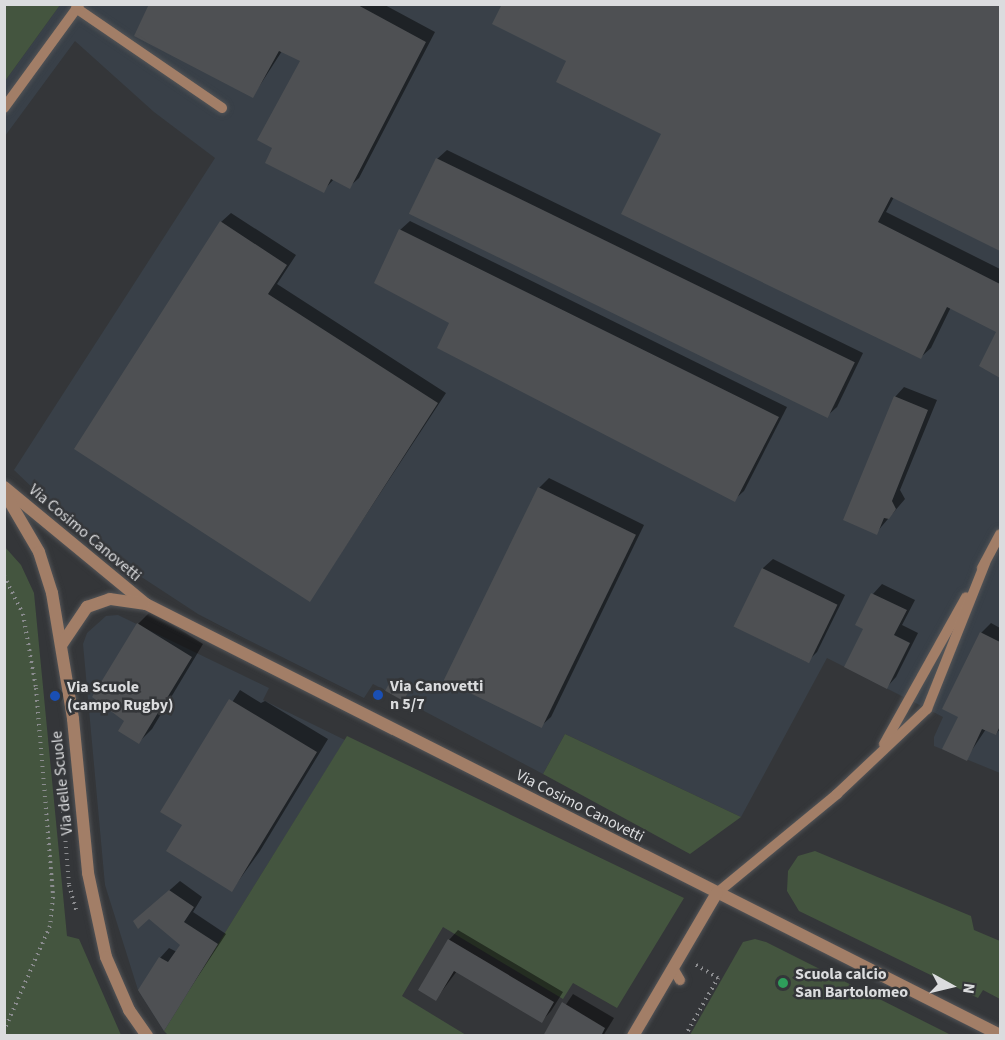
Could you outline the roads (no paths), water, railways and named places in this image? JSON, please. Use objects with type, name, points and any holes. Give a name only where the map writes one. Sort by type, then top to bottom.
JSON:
[{"type":"street","name":"Via Cosimo Canovetti","points":[[4,488],[146,604],[1000,1035]]},
{"type":"street","name":"Via delle Scuole","points":[[4,492],[39,552],[52,593],[62,644],[88,873],[106,957],[129,1010],[147,1035]]},
{"type":"street","name":"Via Cosimo Canovetti","points":[[62,644],[87,607],[110,599],[146,604]]},
{"type":"street","points":[[633,1035],[717,893]]},
{"type":"lane","points":[[4,108],[77,7],[222,108]]},
{"type":"lane","points":[[881,749],[1000,534]]},
{"type":"lane","points":[[717,893],[837,794],[881,749],[927,709],[985,563]]},
{"type":"lane","points":[[673,968],[680,980]]},
{"type":"place","name":"Via Canovetti n 5/7","points":[[378,695]]},
{"type":"place","name":"Via Scuole (campo Rugby)","points":[[55,696]]},
{"type":"place","name":"Scuola calcio San Bartolomeo","points":[[783,983]]}]
